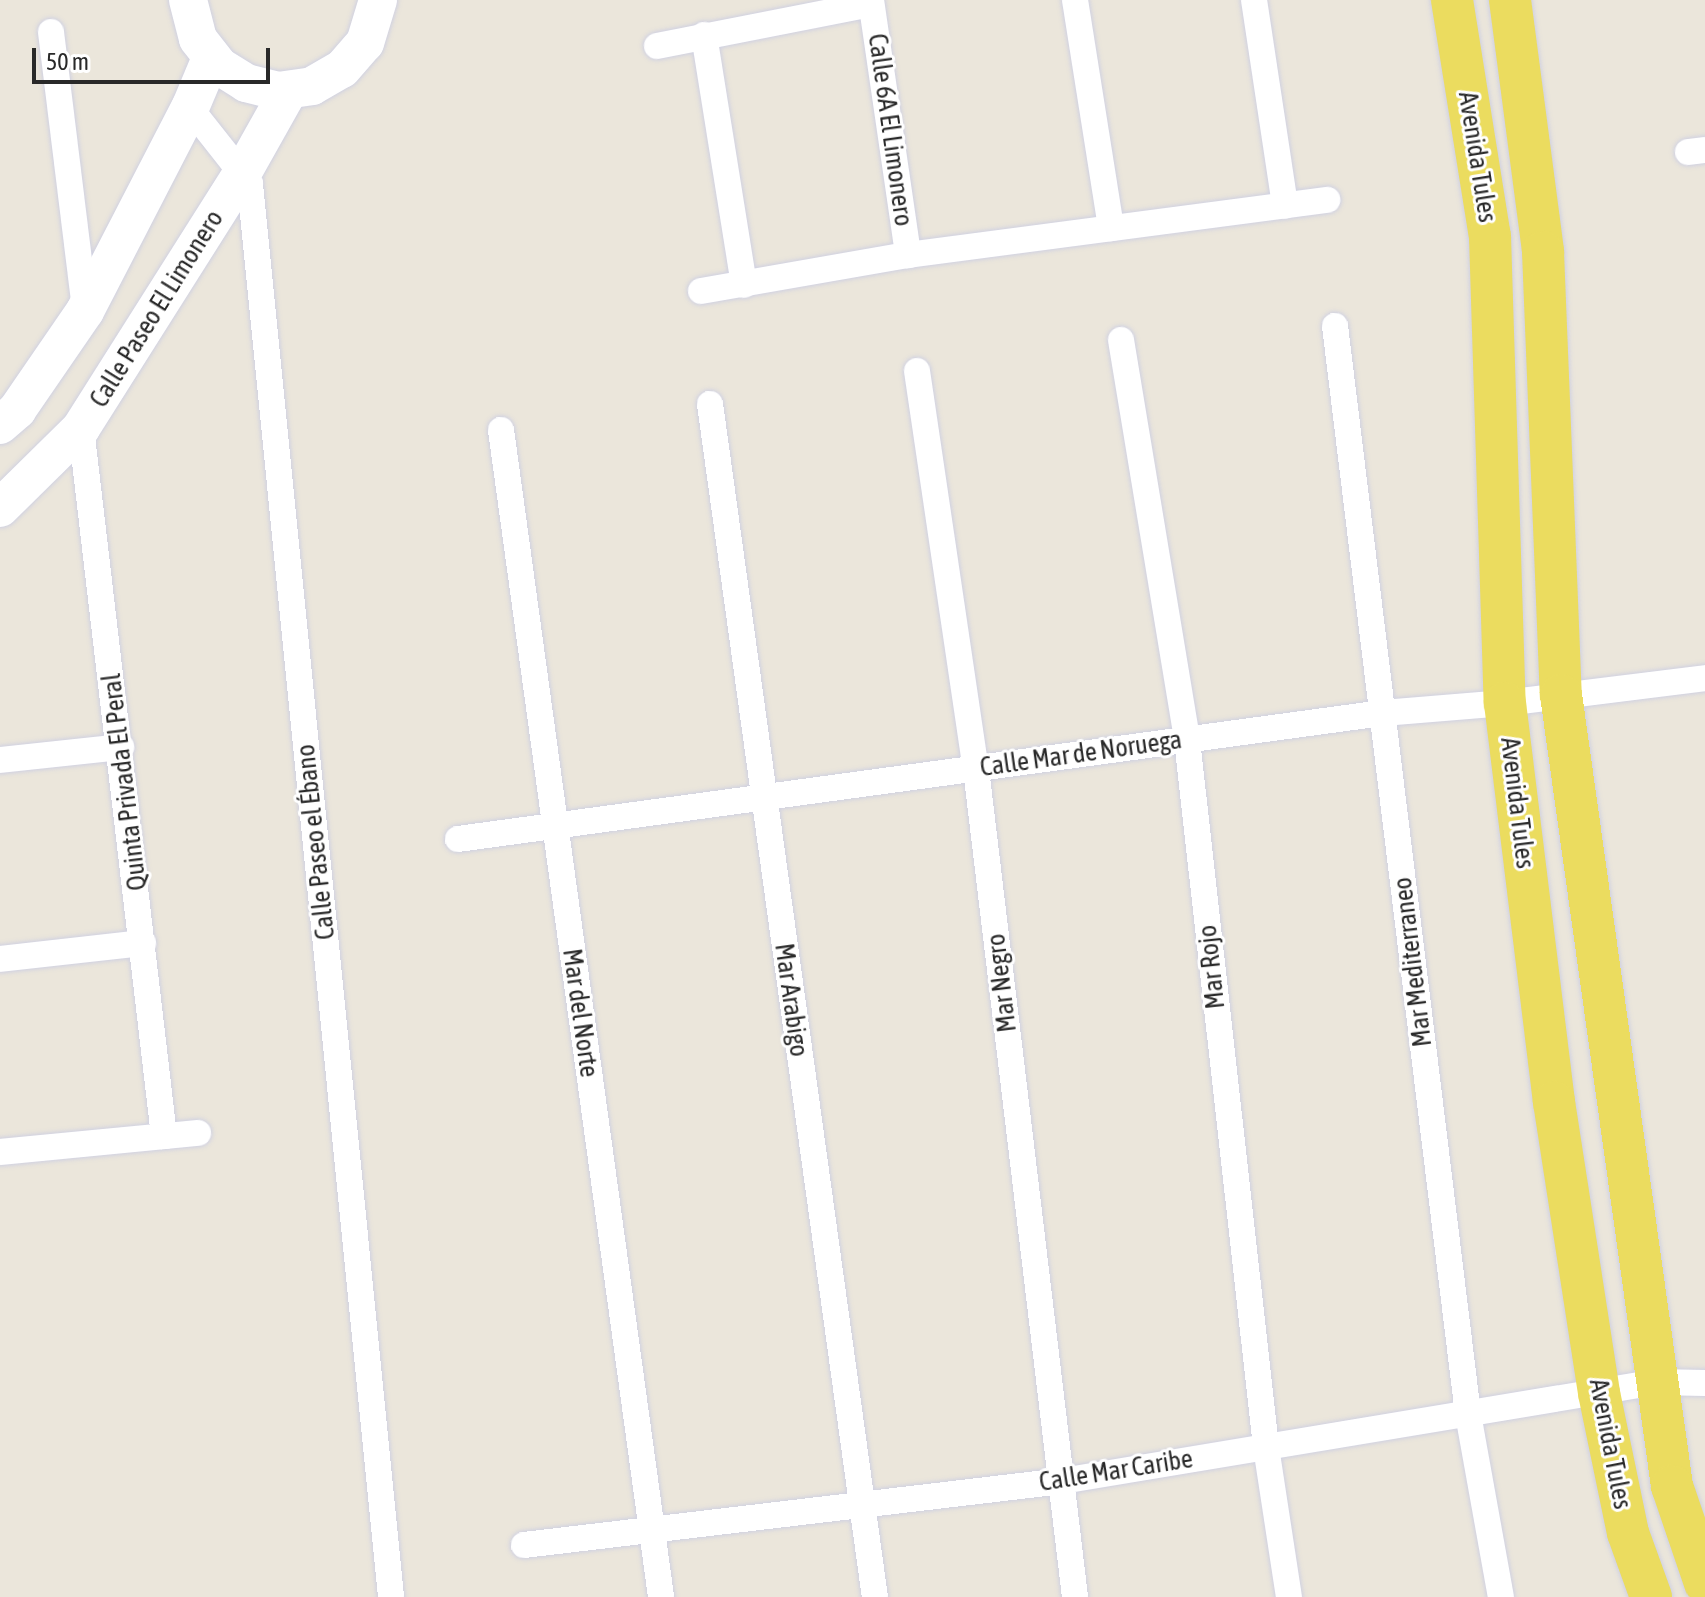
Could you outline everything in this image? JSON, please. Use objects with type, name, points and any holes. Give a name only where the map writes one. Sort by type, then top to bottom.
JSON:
[{"type":"main road","name":"Avenida Tules","points":[[1452,0],[1490,236],[1505,703],[1554,1102],[1599,1393],[1628,1533],[1651,1597]]},
{"type":"main road","name":"Avenida Tules","points":[[1510,0],[1543,252],[1561,695],[1672,1486],[1705,1583]]},
{"type":"street","points":[[188,0],[194,28],[211,58],[246,83],[289,90],[322,82],[350,62],[370,33],[378,0]]},
{"type":"street","points":[[1075,0],[1111,228]]},
{"type":"street","points":[[1254,0],[1285,206]]},
{"type":"street","name":"Calle 6A El Limonero","points":[[657,46],[871,2],[908,255]]},
{"type":"street","points":[[51,32],[85,311]]},
{"type":"street","points":[[704,35],[744,285]]},
{"type":"street","points":[[0,425],[17,410],[85,311],[190,108],[211,58]]},
{"type":"street","name":"Calle Paseo El Limonero","points":[[0,508],[81,428],[243,172],[289,90]]},
{"type":"street","name":"Calle Paseo el Ébano","points":[[190,108],[250,184],[391,1597]]},
{"type":"street","name":"Calle 6A El Limonero","points":[[701,291],[908,255],[1327,200]]},
{"type":"street","name":"Mar Mediterraneo","points":[[1335,326],[1468,1414],[1501,1597]]},
{"type":"street","name":"Mar Rojo","points":[[1121,340],[1187,740],[1266,1447],[1289,1597]]},
{"type":"street","name":"Mar Negro","points":[[917,371],[976,769],[1075,1597]]},
{"type":"street","name":"Mar Arabigo","points":[[710,404],[762,798],[875,1597]]},
{"type":"street","name":"Quinta Privada El Peral","points":[[81,428],[121,747],[164,1136]]},
{"type":"street","name":"Mar del Norte","points":[[501,430],[661,1597]]},
{"type":"street","name":"Calle Mar de Noruega","points":[[458,839],[1383,713],[1505,703],[1705,678]]},
{"type":"street","points":[[0,760],[121,747]]},
{"type":"street","points":[[0,959],[143,943]]},
{"type":"street","points":[[0,1152],[198,1133]]},
{"type":"street","name":"Calle Mar Caribe","points":[[524,1545],[1062,1481],[1657,1382],[1705,1383]]}]
